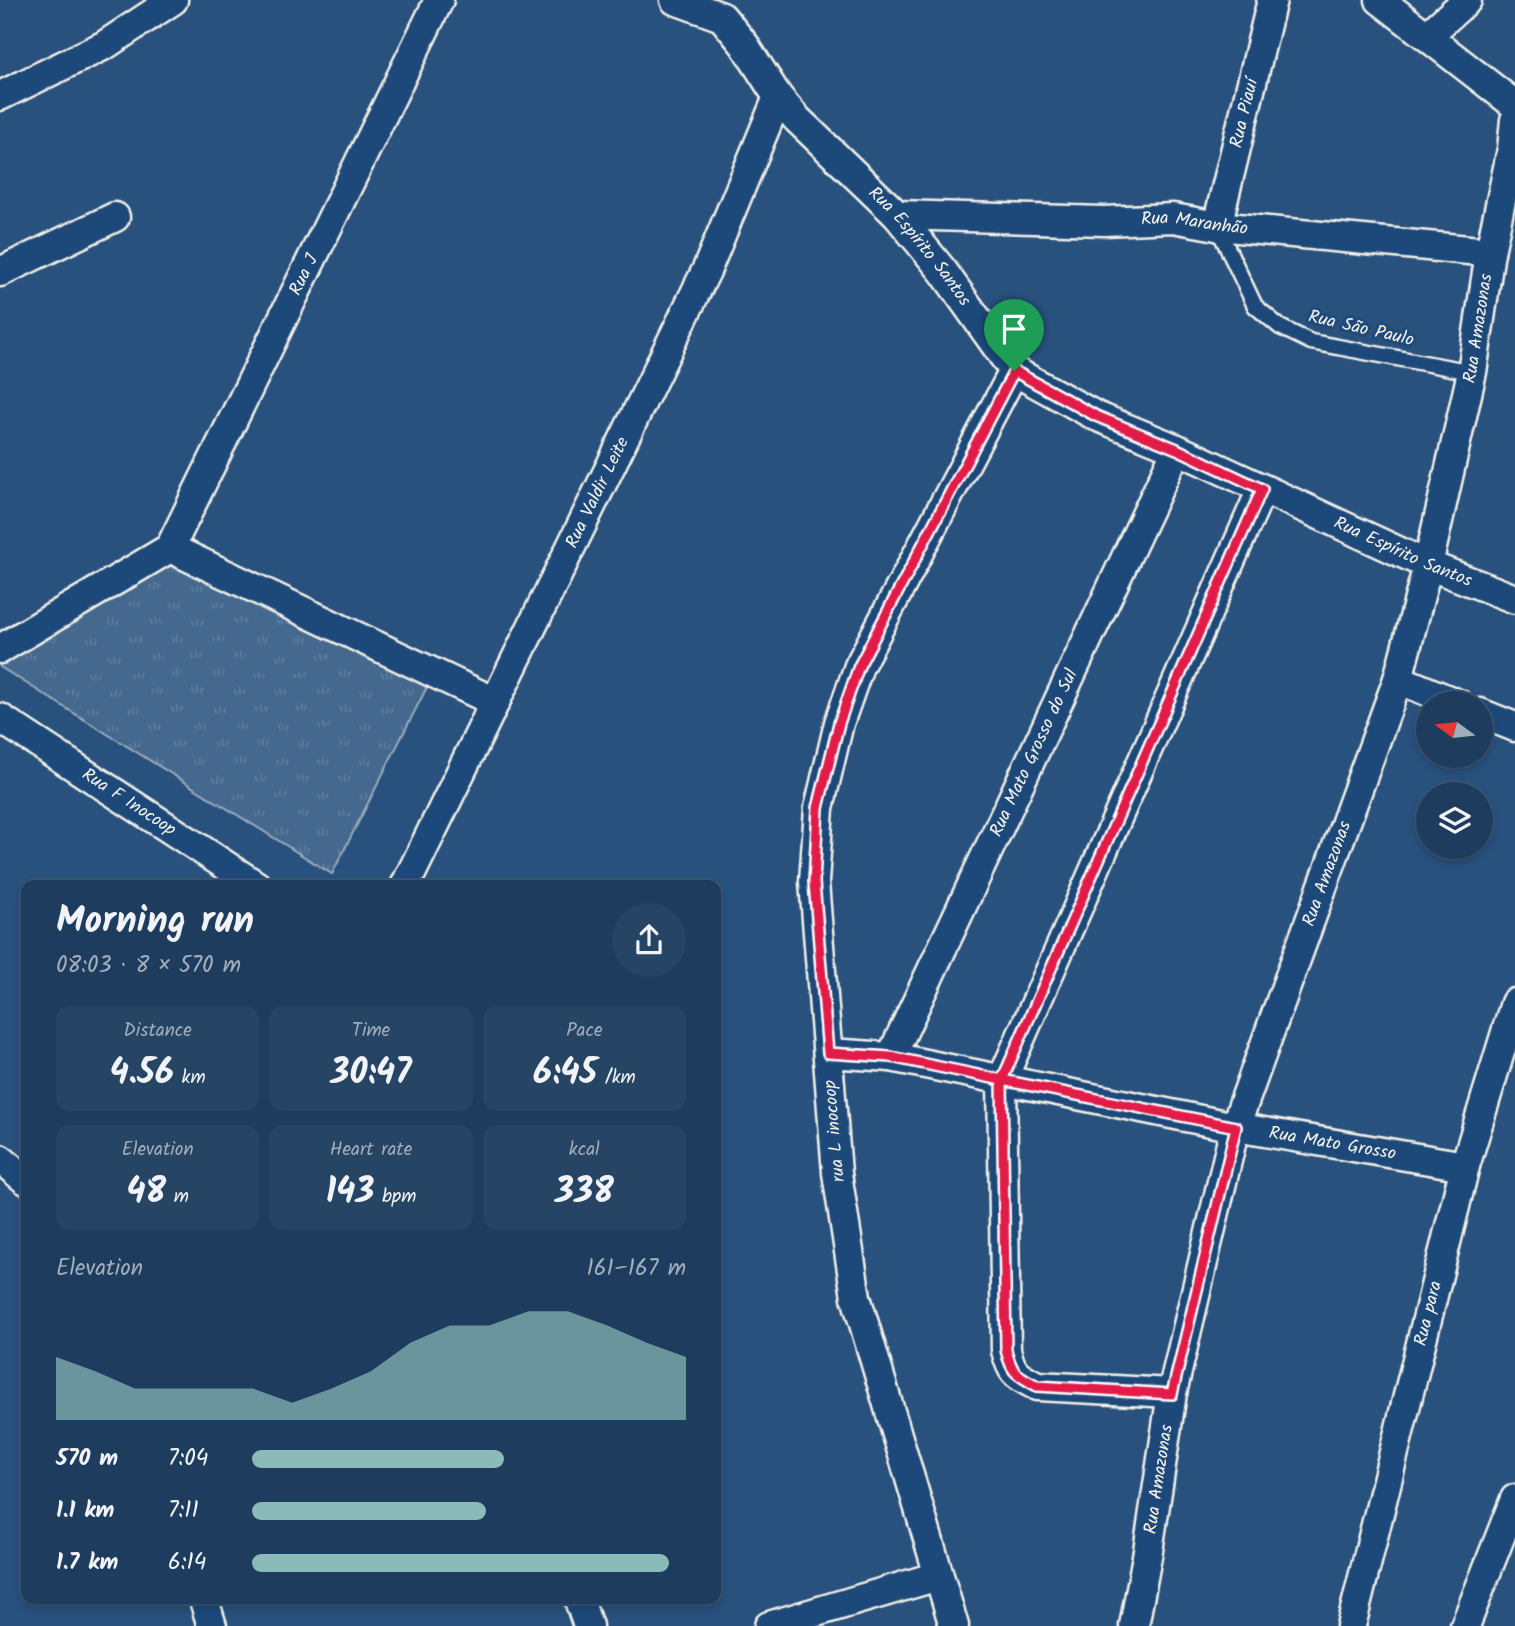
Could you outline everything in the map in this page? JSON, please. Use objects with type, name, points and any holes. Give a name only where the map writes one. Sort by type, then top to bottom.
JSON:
[{"type":"street","points":[[0,96],[105,45],[173,0]]},
{"type":"street","name":"Rua J","points":[[170,548],[439,0]]},
{"type":"street","points":[[675,0],[721,8]]},
{"type":"street","name":"Rua Piauí","points":[[1217,226],[1272,0]]},
{"type":"street","points":[[1380,0],[1515,105]]},
{"type":"street","points":[[1428,36],[1467,0]]},
{"type":"street","name":"Rua Espírito Santos","points":[[721,8],[778,97],[797,119],[897,215],[943,271],[1014,371],[1096,416],[1177,449],[1428,565],[1515,599]]},
{"type":"street","name":"Rua Valdir Leite","points":[[408,880],[707,269],[778,97]]},
{"type":"street","name":"Rua Amazonas","points":[[1134,1626],[1172,1394],[1236,1127],[1398,679],[1428,565],[1472,372],[1490,252],[1512,149],[1515,120]]},
{"type":"street","name":"Rua Maranhão","points":[[897,215],[1104,221],[1173,218],[1217,226],[1490,252]]},
{"type":"street","points":[[0,272],[115,217]]},
{"type":"street","name":"rua L inocoop","points":[[954,1626],[856,1297],[837,1173],[814,882],[818,808],[839,723],[859,666],[1014,371]]},
{"type":"street","name":"Rua Mato Grosso do Sul","points":[[891,1057],[1177,449]]},
{"type":"street","points":[[1172,1394],[1037,1386],[1010,1367],[1006,1350],[1002,1080],[1262,489]]},
{"type":"street","points":[[0,649],[170,548],[495,702]]},
{"type":"street","points":[[1398,679],[1427,691]]},
{"type":"street","name":"Rua F Inocoop","points":[[0,718],[248,880]]},
{"type":"street","points":[[1493,718],[1515,727]]},
{"type":"street","name":"Rua para","points":[[1351,1626],[1465,1166],[1515,1003]]},
{"type":"street","name":"Rua Mato Grosso","points":[[828,1053],[891,1057],[1236,1127],[1465,1166]]},
{"type":"street","points":[[0,1159],[21,1176]]},
{"type":"street","points":[[1465,1626],[1515,1499]]},
{"type":"street","points":[[769,1626],[939,1576]]},
{"type":"street","points":[[205,1604],[212,1626]]},
{"type":"street","points":[[580,1604],[588,1626]]},
{"type":"lane","name":"Rua São Paulo","points":[[1217,226],[1255,306],[1280,327],[1311,342],[1472,372]]},
{"type":"green space","points":[[166,554],[429,683],[332,874],[0,667],[0,662]]},
{"type":"route","points":[[1014,371],[859,666],[839,723],[818,808],[814,882],[828,1053],[891,1057],[1002,1080],[1006,1350],[1010,1367],[1037,1386],[1172,1394],[1236,1127],[1002,1080],[1262,489],[1177,449],[1096,416],[1014,371]]}]
